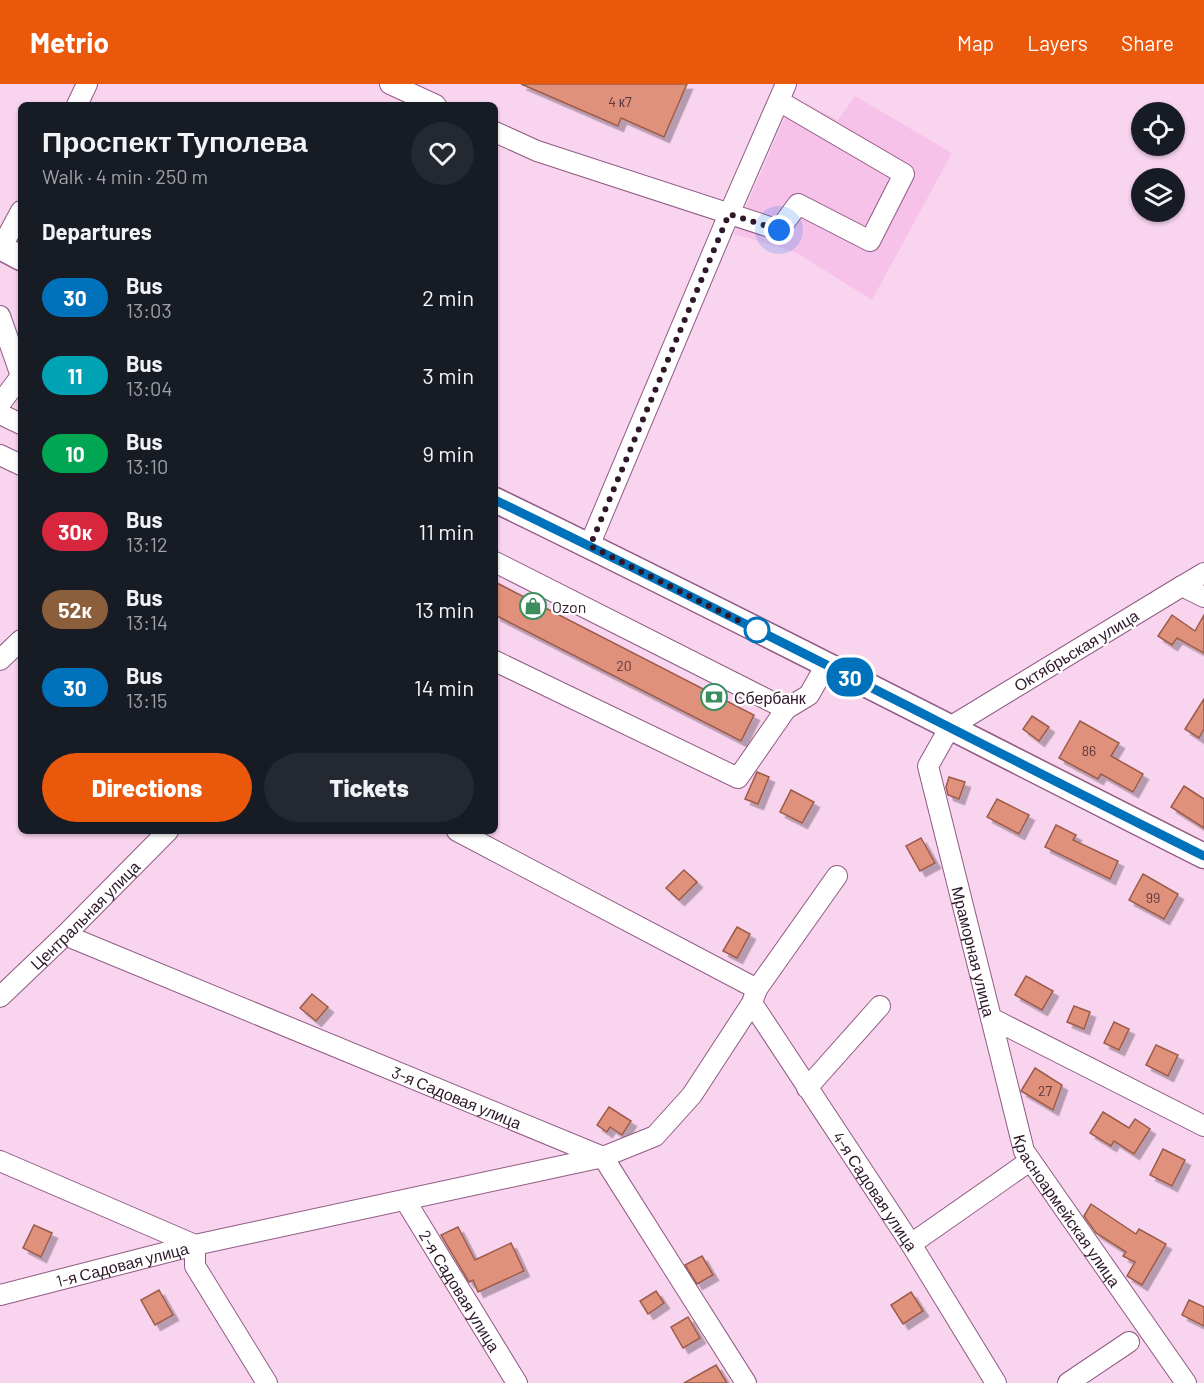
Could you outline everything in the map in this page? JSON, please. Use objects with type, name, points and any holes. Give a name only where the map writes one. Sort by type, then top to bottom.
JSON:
[{"type":"main road","points":[[498,501],[1204,856]]},
{"type":"street","points":[[78,102],[87,84]]},
{"type":"street","points":[[390,84],[429,102]]},
{"type":"street","points":[[498,133],[537,151],[729,214],[779,230],[798,204],[870,241],[903,174],[783,92],[729,214],[590,546]]},
{"type":"street","points":[[6,250],[18,219]]},
{"type":"street","points":[[0,316],[18,367]]},
{"type":"street","points":[[0,383],[18,377]]},
{"type":"street","points":[[0,404],[18,380]]},
{"type":"street","points":[[0,414],[18,423]]},
{"type":"street","points":[[0,455],[18,464]]},
{"type":"street","points":[[498,564],[786,709]]},
{"type":"street","name":"Октябрьская улица","points":[[950,727],[1204,573]]},
{"type":"street","points":[[1182,586],[1204,597]]},
{"type":"street","points":[[0,660],[18,643]]},
{"type":"street","points":[[498,662],[738,778],[786,709],[809,695],[826,665]]},
{"type":"street","name":"Мраморная улица","points":[[950,727],[928,766],[991,1018],[1204,1126]]},
{"type":"street","name":"Центральная улица","points":[[0,998],[165,834]]},
{"type":"street","name":"4-я Садовая улица","points":[[462,834],[755,996],[807,1088],[911,1244],[996,1383]]},
{"type":"street","points":[[0,1161],[195,1245],[603,1157],[655,1136],[692,1095],[755,996],[837,876]]},
{"type":"street","name":"3-я Садовая улица","points":[[65,935],[603,1157]]},
{"type":"street","points":[[807,1088],[880,1006]]},
{"type":"street","name":"Красноармейская улица","points":[[991,1018],[1024,1151],[1186,1383]]},
{"type":"street","points":[[603,1157],[746,1383]]},
{"type":"street","points":[[911,1244],[1024,1165]]},
{"type":"street","name":"2-я Садовая улица","points":[[405,1200],[517,1383]]},
{"type":"street","name":"1-я Садовая улица","points":[[0,1294],[195,1245],[195,1266],[267,1383]]},
{"type":"street","points":[[1068,1383],[1129,1342]]},
{"type":"shaded area","points":[[855,96],[952,153],[872,300],[795,252],[734,234],[794,97],[838,120]]},
{"type":"building","points":[[521,84],[687,84],[664,137],[621,118],[618,126]]},
{"type":"building","points":[[498,584],[754,715],[741,741],[498,617]]},
{"type":"building","points":[[1172,615],[1195,631],[1204,615],[1204,653],[1177,638],[1172,645],[1158,636]]},
{"type":"building","points":[[1204,699],[1204,729],[1199,738],[1185,729]]},
{"type":"building","points":[[1032,716],[1049,727],[1039,741],[1023,729]]},
{"type":"building","points":[[1080,721],[1119,743],[1111,756],[1143,774],[1133,792],[1101,774],[1098,779],[1059,758]]},
{"type":"building","points":[[757,772],[769,777],[758,804],[745,799]]},
{"type":"building","points":[[949,777],[965,782],[959,799],[948,795],[946,787]]},
{"type":"building","points":[[1184,786],[1204,799],[1204,828],[1171,807]]},
{"type":"building","points":[[791,790],[814,802],[802,823],[780,812]]},
{"type":"building","points":[[997,799],[1029,815],[1019,834],[987,817]]},
{"type":"building","points":[[1056,825],[1076,835],[1073,840],[1118,861],[1110,879],[1045,847]]},
{"type":"building","points":[[921,838],[935,863],[920,871],[906,846]]},
{"type":"building","points":[[684,870],[697,882],[679,900],[666,888]]},
{"type":"building","points":[[1143,874],[1178,894],[1164,919],[1129,900]]},
{"type":"building","points":[[737,927],[750,934],[737,958],[723,951]]},
{"type":"building","points":[[1026,976],[1053,991],[1042,1010],[1015,995]]},
{"type":"building","points":[[312,994],[328,1007],[316,1021],[300,1008]]},
{"type":"building","points":[[1074,1006],[1090,1012],[1084,1029],[1067,1022]]},
{"type":"building","points":[[1114,1022],[1129,1029],[1119,1050],[1104,1043]]},
{"type":"building","points":[[1156,1045],[1178,1055],[1168,1076],[1146,1065]]},
{"type":"building","points":[[1035,1068],[1062,1085],[1053,1110],[1021,1091]]},
{"type":"building","points":[[609,1107],[631,1121],[622,1135],[610,1127],[607,1132],[597,1125]]},
{"type":"building","points":[[1103,1112],[1129,1128],[1135,1119],[1150,1129],[1134,1154],[1114,1141],[1111,1146],[1090,1133]]},
{"type":"building","points":[[1163,1149],[1185,1160],[1172,1186],[1150,1175]]},
{"type":"building","points":[[1091,1204],[1136,1234],[1139,1229],[1166,1244],[1142,1285],[1127,1276],[1135,1262],[1123,1256],[1126,1252],[1096,1233],[1084,1216]]},
{"type":"building","points":[[34,1225],[52,1233],[41,1257],[23,1248]]},
{"type":"building","points":[[458,1227],[475,1260],[511,1243],[524,1271],[478,1292],[473,1280],[469,1282],[441,1235]]},
{"type":"building","points":[[702,1256],[713,1275],[697,1284],[685,1265]]},
{"type":"building","points":[[159,1290],[173,1315],[155,1325],[141,1300]]},
{"type":"building","points":[[656,1291],[664,1303],[648,1314],[640,1301]]},
{"type":"building","points":[[911,1292],[923,1311],[903,1324],[891,1305]]},
{"type":"building","points":[[1189,1300],[1204,1307],[1204,1326],[1182,1315]]},
{"type":"building","points":[[688,1317],[700,1338],[683,1348],[671,1327]]},
{"type":"building","points":[[716,1365],[727,1383],[684,1383]]},
{"type":"bus line","name":"30","points":[[498,501],[1204,856]]},
{"type":"place","name":"Ozon","points":[[533,606]]},
{"type":"place","name":"Сбербанк","points":[[714,697]]},
{"type":"route","points":[[757,630],[590,546],[729,214],[779,230]]}]
